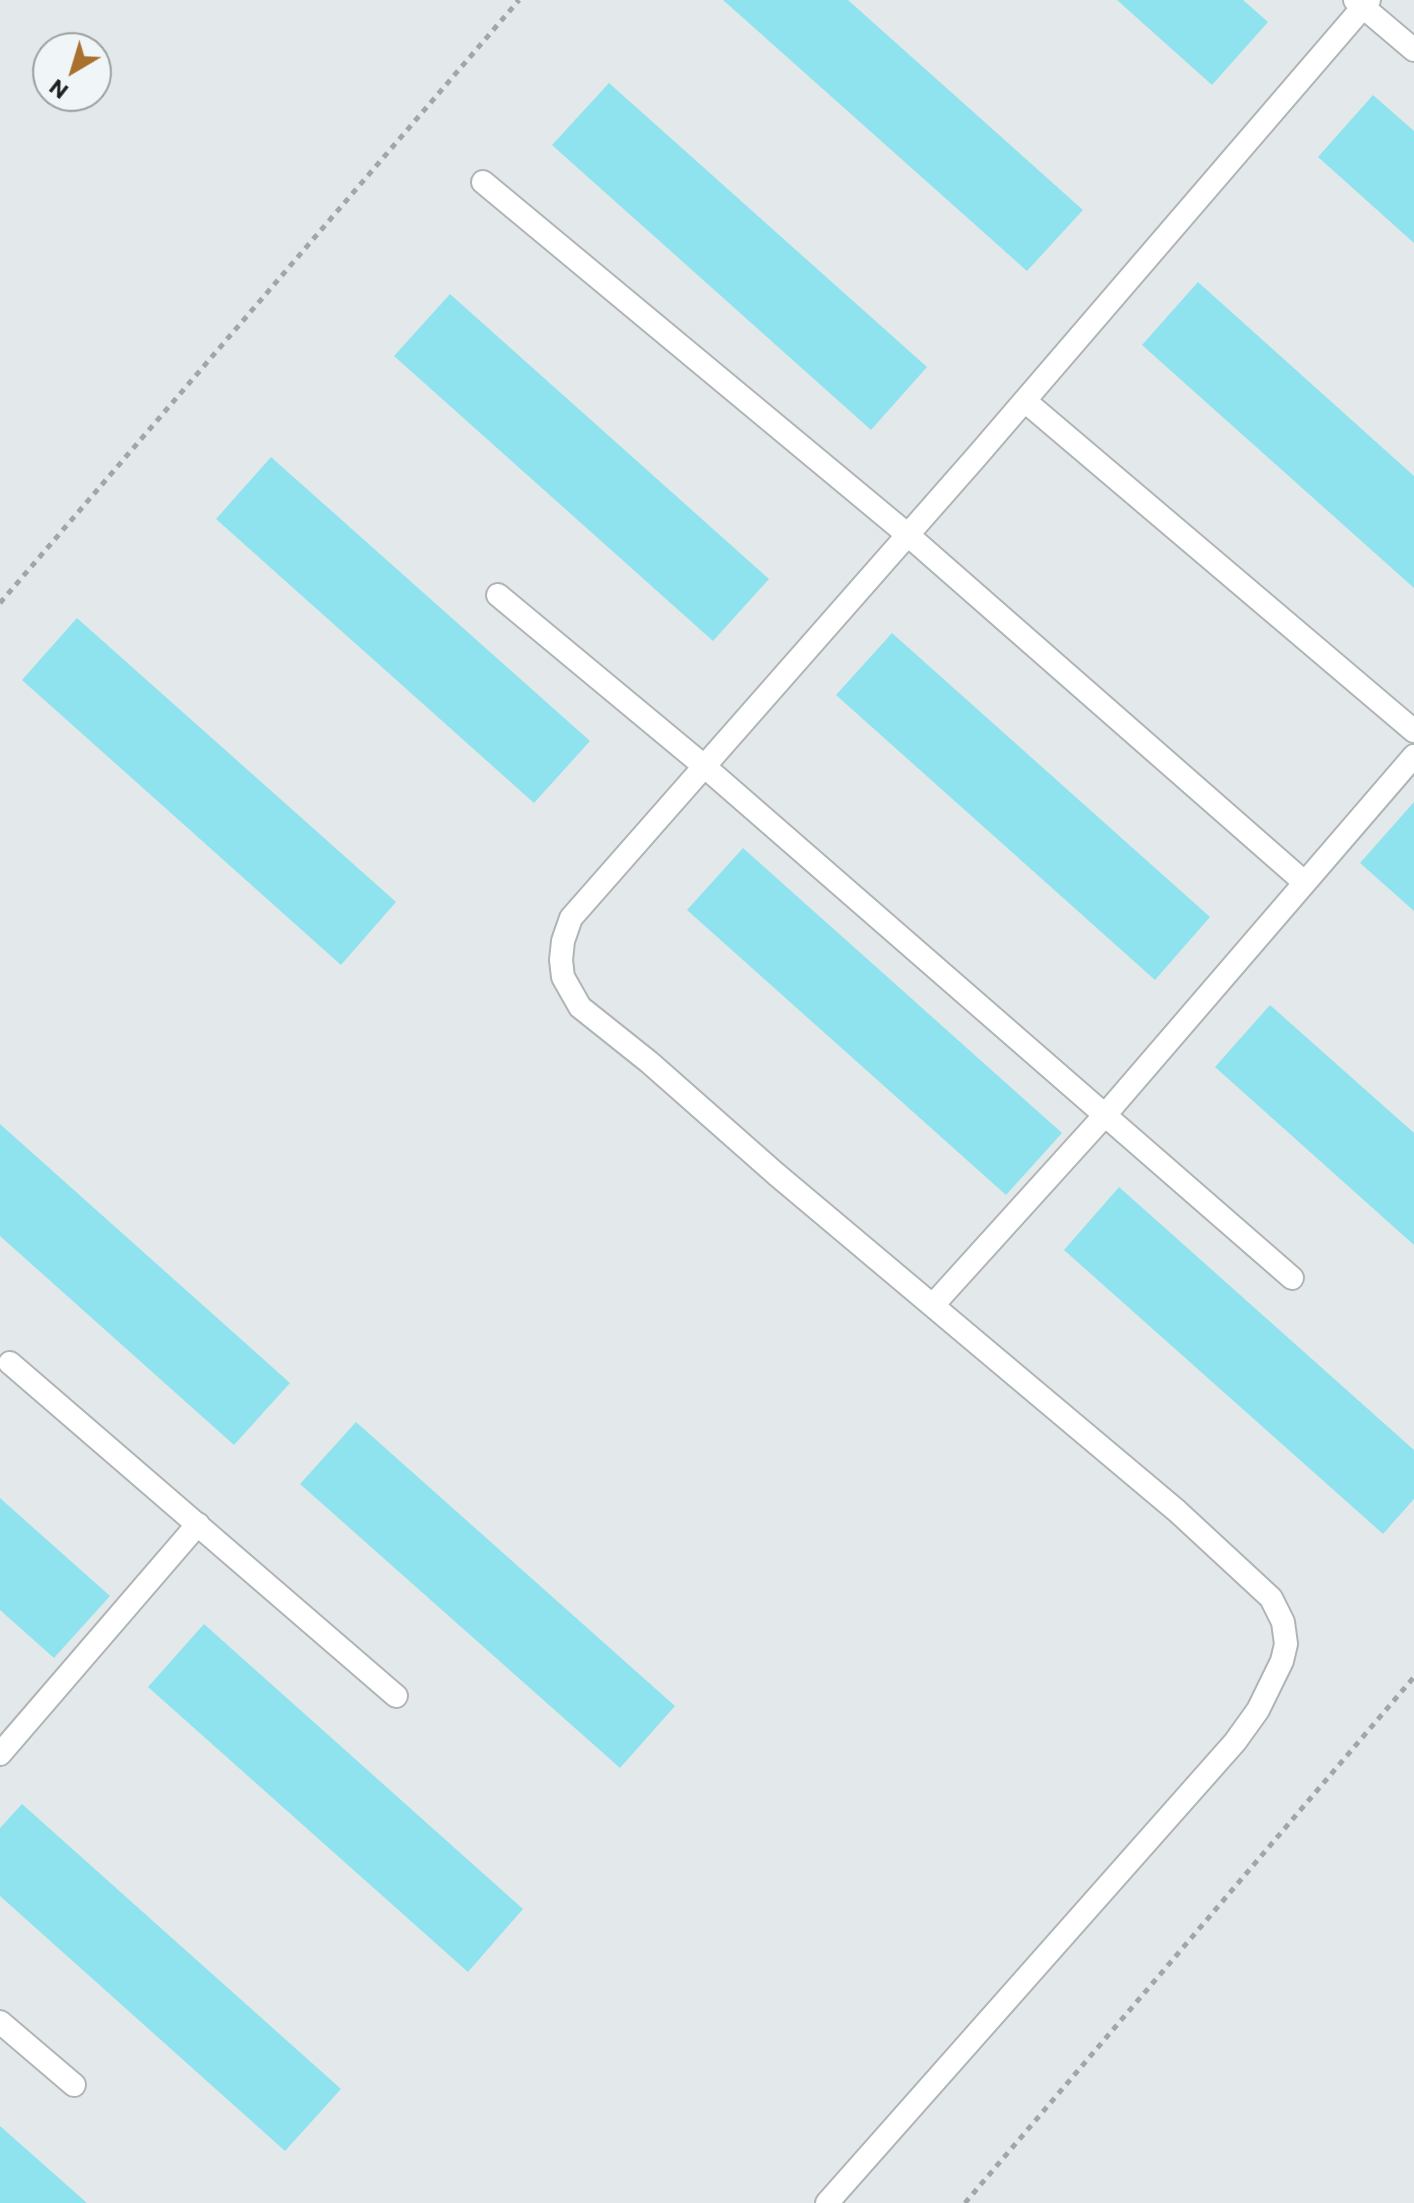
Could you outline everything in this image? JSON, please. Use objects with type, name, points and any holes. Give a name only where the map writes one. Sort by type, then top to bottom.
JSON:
[{"type":"lane","points":[[827,2203],[1235,1742],[1258,1710],[1282,1661],[1286,1644],[1283,1622],[1271,1598],[1177,1511],[649,1062],[580,1007],[563,977],[563,941],[571,918],[1025,401],[1363,2],[1414,50]]},
{"type":"lane","points":[[483,182],[908,535],[1304,882]]},
{"type":"lane","points":[[1025,401],[1414,731]]},
{"type":"lane","points":[[498,595],[704,766],[1292,1278]]},
{"type":"lane","points":[[933,1305],[1105,1115],[1414,756]]},
{"type":"lane","points":[[10,1363],[396,1696]]},
{"type":"lane","points":[[0,1754],[198,1524]]},
{"type":"lane","points":[[0,2022],[74,2085]]},
{"type":"path","points":[[0,603],[519,0]]},
{"type":"path","points":[[965,2203],[1414,1677]]},
{"type":"building","points":[[723,0],[848,0],[1083,210],[1027,271]]},
{"type":"building","points":[[1117,0],[1243,0],[1268,22],[1212,85]]},
{"type":"building","points":[[609,83],[927,367],[871,430],[552,145]]},
{"type":"building","points":[[1373,95],[1414,131],[1414,243],[1318,157]]},
{"type":"building","points":[[1198,282],[1414,476],[1414,588],[1142,345]]},
{"type":"building","points":[[450,294],[769,579],[713,641],[394,356]]},
{"type":"building","points":[[271,457],[590,741],[534,803],[216,519]]},
{"type":"building","points":[[77,618],[396,902],[341,965],[22,680]]},
{"type":"building","points":[[892,633],[1210,917],[1155,980],[836,695]]},
{"type":"building","points":[[1414,802],[1414,911],[1360,863]]},
{"type":"building","points":[[743,848],[1062,1133],[1006,1195],[687,910]]},
{"type":"building","points":[[1270,1005],[1414,1133],[1414,1245],[1215,1067]]},
{"type":"building","points":[[0,1124],[290,1383],[234,1445],[0,1236]]},
{"type":"building","points":[[1119,1187],[1414,1450],[1414,1499],[1383,1534],[1064,1250]]},
{"type":"building","points":[[356,1422],[675,1706],[620,1768],[300,1484]]},
{"type":"building","points":[[0,1498],[110,1596],[54,1658],[0,1610]]},
{"type":"building","points":[[204,1624],[523,1909],[468,1972],[148,1687]]},
{"type":"building","points":[[22,1804],[341,2089],[285,2151],[0,1896],[0,1828]]},
{"type":"building","points":[[0,2126],[87,2203],[0,2203]]}]
